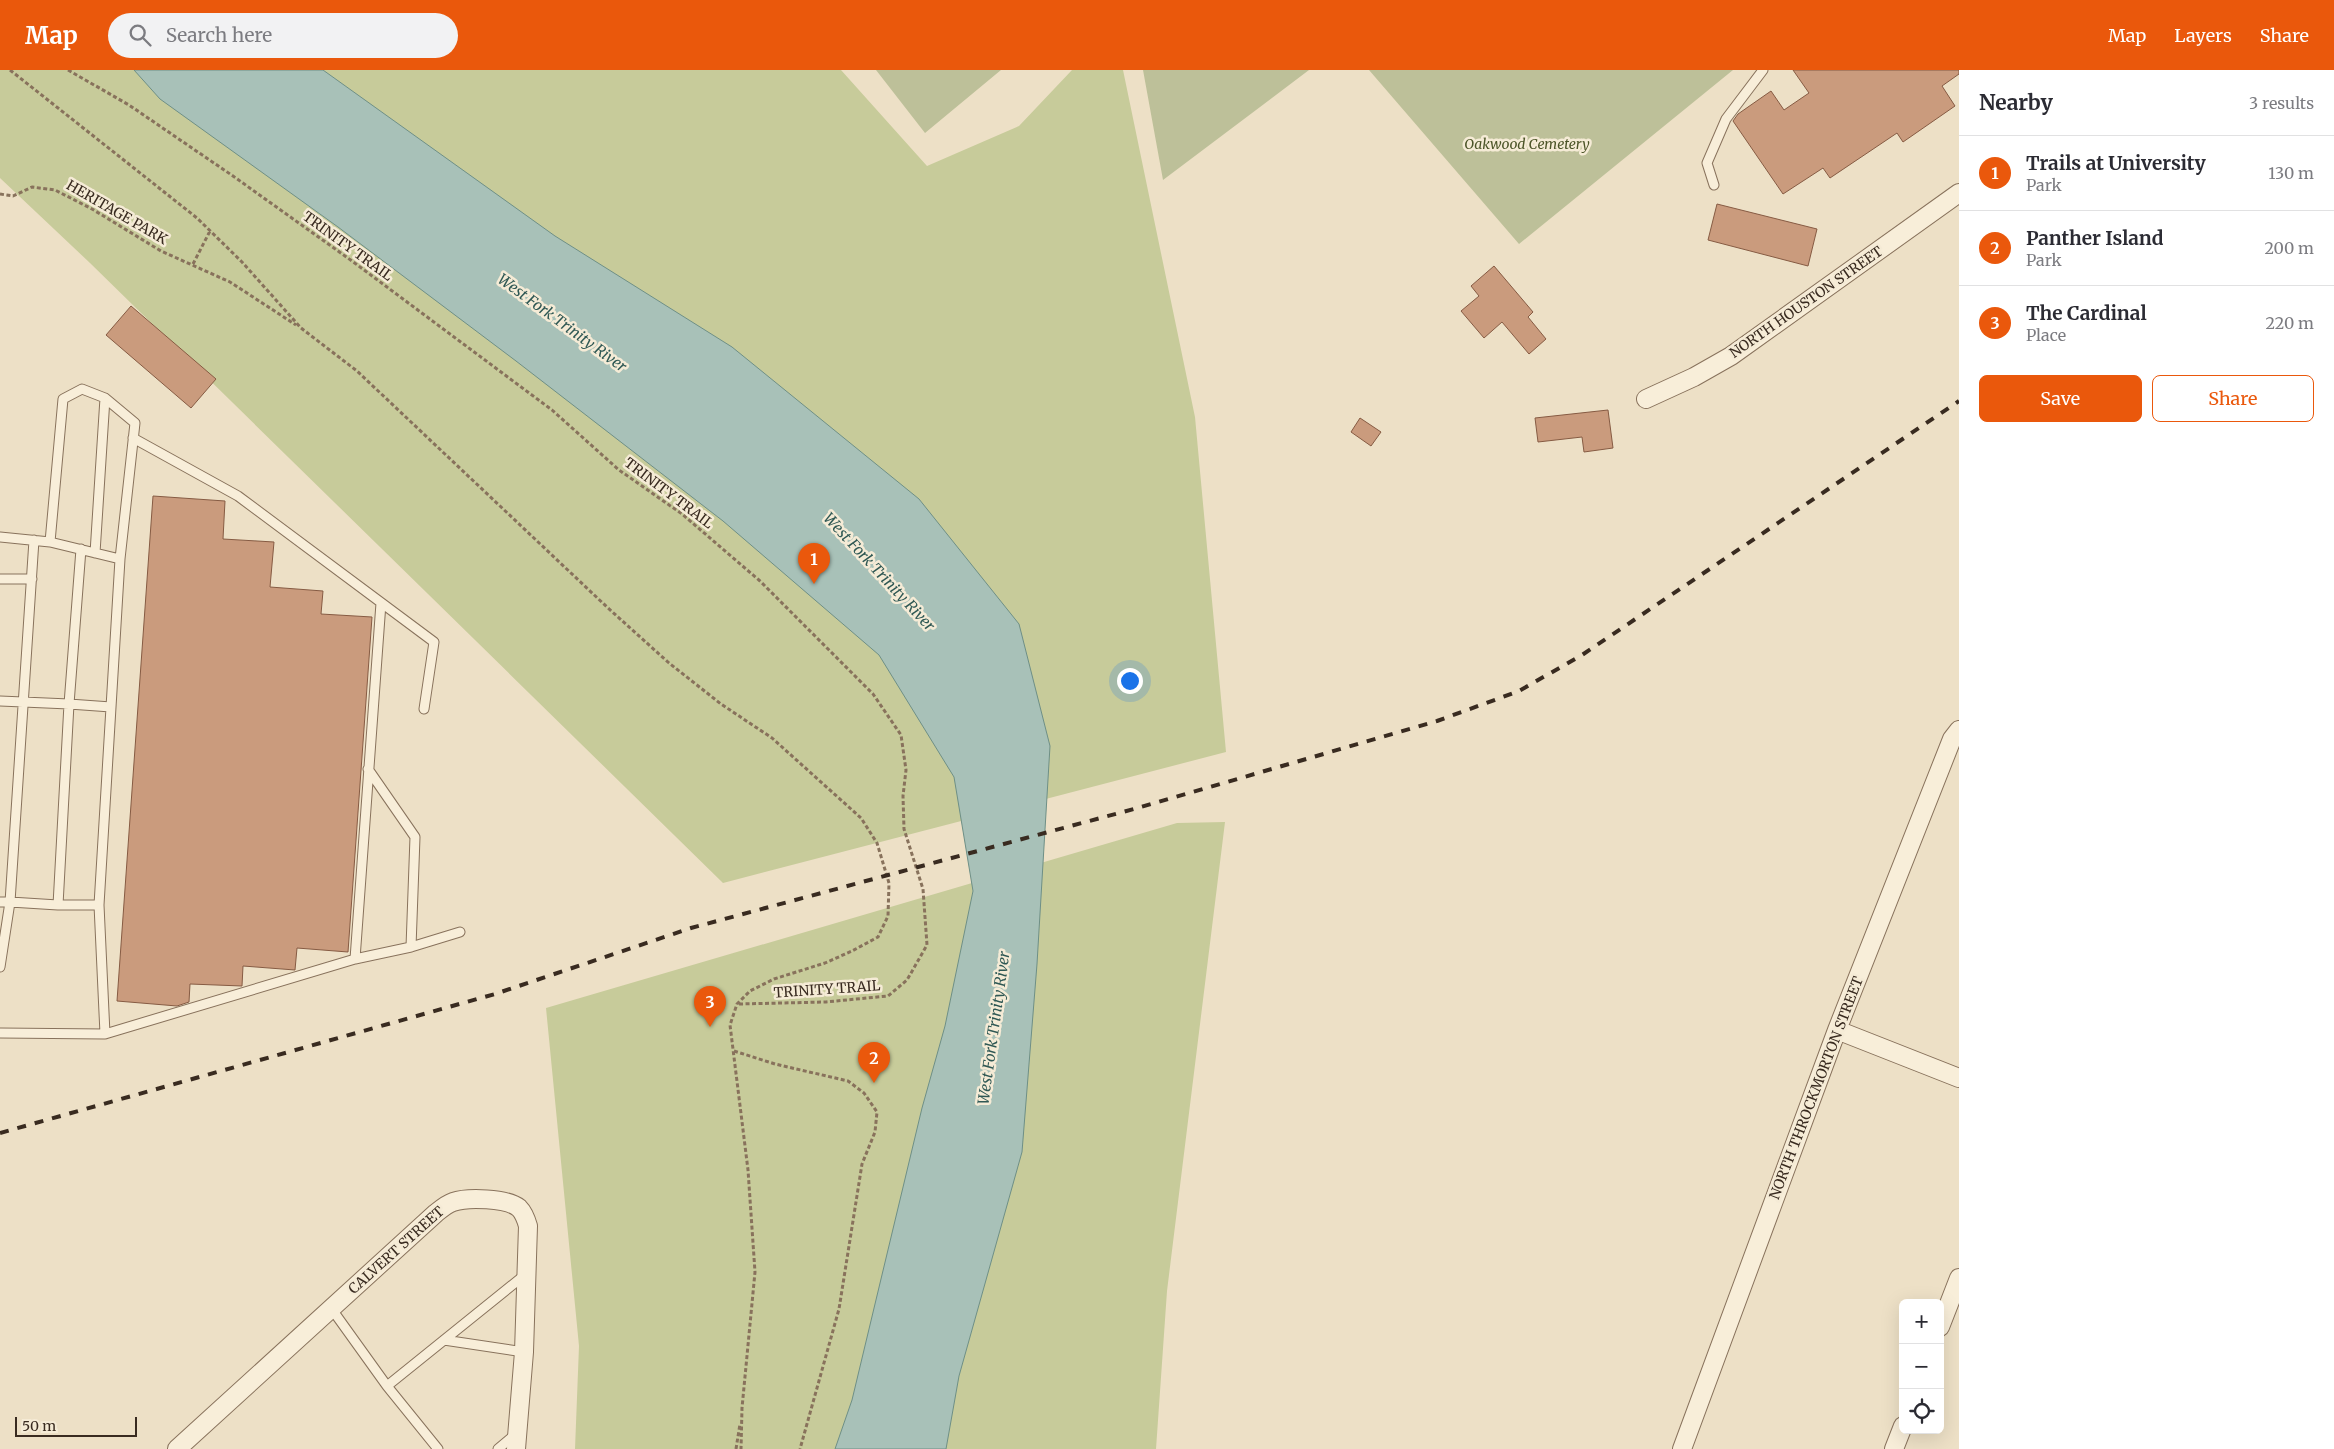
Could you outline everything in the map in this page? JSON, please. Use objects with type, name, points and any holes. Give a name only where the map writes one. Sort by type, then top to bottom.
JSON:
[{"type":"street","name":"NORTH HOUSTON STREET","points":[[1646,399],[1694,377],[1731,356],[1959,193]]},
{"type":"street","name":"NORTH THROCKMORTON STREET","points":[[1682,1449],[1836,1030],[1952,739],[1959,730]]},
{"type":"street","points":[[1836,1030],[1959,1078]]},
{"type":"street","name":"CALVERT STREET","points":[[177,1449],[436,1212],[454,1202],[499,1200],[518,1208],[525,1216],[528,1226],[524,1352],[517,1441]]},
{"type":"street","points":[[1944,1317],[1959,1278]]},
{"type":"street","points":[[1894,1449],[1900,1434]]},
{"type":"lane","points":[[1714,185],[1707,163],[1726,119],[1762,70]]},
{"type":"lane","points":[[50,542],[63,398],[82,389],[105,398],[135,423],[120,559],[99,905],[105,1034]]},
{"type":"lane","points":[[95,553],[105,398]]},
{"type":"lane","points":[[133,438],[238,496],[434,642],[424,709]]},
{"type":"lane","points":[[0,537],[50,542],[120,559]]},
{"type":"lane","points":[[0,967],[10,902],[34,540]]},
{"type":"lane","points":[[58,905],[69,704],[81,549]]},
{"type":"lane","points":[[0,579],[32,579]]},
{"type":"lane","points":[[355,959],[381,602]]},
{"type":"lane","points":[[0,701],[111,707]]},
{"type":"lane","points":[[368,769],[415,837],[411,947]]},
{"type":"lane","points":[[0,902],[99,905]]},
{"type":"lane","points":[[0,1033],[105,1034],[355,959],[411,947],[460,932]]},
{"type":"lane","points":[[387,1386],[526,1274]]},
{"type":"lane","points":[[331,1308],[387,1386],[438,1449]]},
{"type":"lane","points":[[444,1340],[524,1352]]},
{"type":"lane","points":[[498,1449],[517,1441]]},
{"type":"path","name":"TRINITY TRAIL","points":[[10,70],[197,218],[301,328],[357,371],[669,663],[721,704],[772,738],[861,818],[877,842],[889,883],[888,916],[878,937],[852,951],[825,962],[774,979],[750,991],[738,1004]]},
{"type":"path","name":"TRINITY TRAIL","points":[[68,70],[129,105],[249,188],[352,261],[552,410],[619,470],[682,514],[760,581],[874,694],[901,735],[906,770],[903,796],[904,829],[923,889],[926,908],[927,945],[907,980],[888,996],[826,1002],[738,1004]]},
{"type":"path","name":"HERITAGE PARK","points":[[0,194],[13,196],[32,187],[55,190],[92,209],[161,251],[230,282],[301,328]]},
{"type":"path","points":[[193,264],[210,231]]},
{"type":"path","points":[[736,1449],[742,1408],[755,1272],[748,1170],[730,1025],[738,1004]]},
{"type":"path","points":[[734,1051],[775,1064],[848,1081],[864,1093],[877,1112],[875,1132],[862,1164],[840,1309],[800,1449]]},
{"type":"path","points":[[741,1449],[742,1408]]},
{"type":"green space","points":[[0,70],[841,70],[927,166],[1019,126],[1072,70],[1123,70],[1195,417],[1226,752],[723,883],[90,263],[0,178]]},
{"type":"green space","points":[[876,70],[1001,70],[925,133]]},
{"type":"green space","points":[[1143,70],[1309,70],[1163,180]]},
{"type":"green space","name":"Oakwood Cemetery","points":[[1369,70],[1733,70],[1519,244]]},
{"type":"green space","points":[[1225,822],[1167,1291],[1156,1449],[575,1449],[579,1346],[546,1008],[1177,823]]},
{"type":"water","name":"West Fork Trinity River","points":[[134,70],[323,70],[555,236],[732,347],[919,499],[1019,624],[1050,746],[1037,964],[1022,1152],[959,1376],[946,1449],[835,1449],[852,1400],[922,1108],[945,1026],[973,891],[954,777],[879,655],[723,521],[516,361],[338,227],[160,99]]},
{"type":"building","points":[[1793,70],[1959,70],[1959,74],[1942,86],[1955,106],[1903,142],[1897,133],[1830,178],[1823,168],[1783,194],[1733,121],[1738,114],[1771,91],[1784,110],[1809,93]]},
{"type":"building","points":[[1717,204],[1817,229],[1808,266],[1708,240]]},
{"type":"building","points":[[1494,266],[1533,312],[1528,317],[1546,339],[1529,354],[1502,322],[1484,338],[1461,311],[1479,296],[1471,286]]},
{"type":"building","points":[[131,306],[216,379],[191,408],[106,335]]},
{"type":"building","points":[[1608,410],[1613,448],[1584,452],[1582,437],[1538,442],[1535,418]]},
{"type":"building","points":[[1360,418],[1381,432],[1371,446],[1351,432]]},
{"type":"building","points":[[153,496],[225,501],[223,539],[274,542],[270,587],[323,591],[321,614],[372,617],[348,952],[297,948],[295,970],[243,966],[242,986],[190,984],[189,1002],[177,1006],[117,1001]]},
{"type":"railway","points":[[0,1133],[495,994],[691,928],[1134,809],[1437,721],[1519,691],[1582,655],[1959,401]]},
{"type":"place","name":"Trails at University","points":[[814,584]]},
{"type":"place","name":"The Cardinal","points":[[710,1027]]},
{"type":"place","name":"Panther Island","points":[[874,1083]]}]
